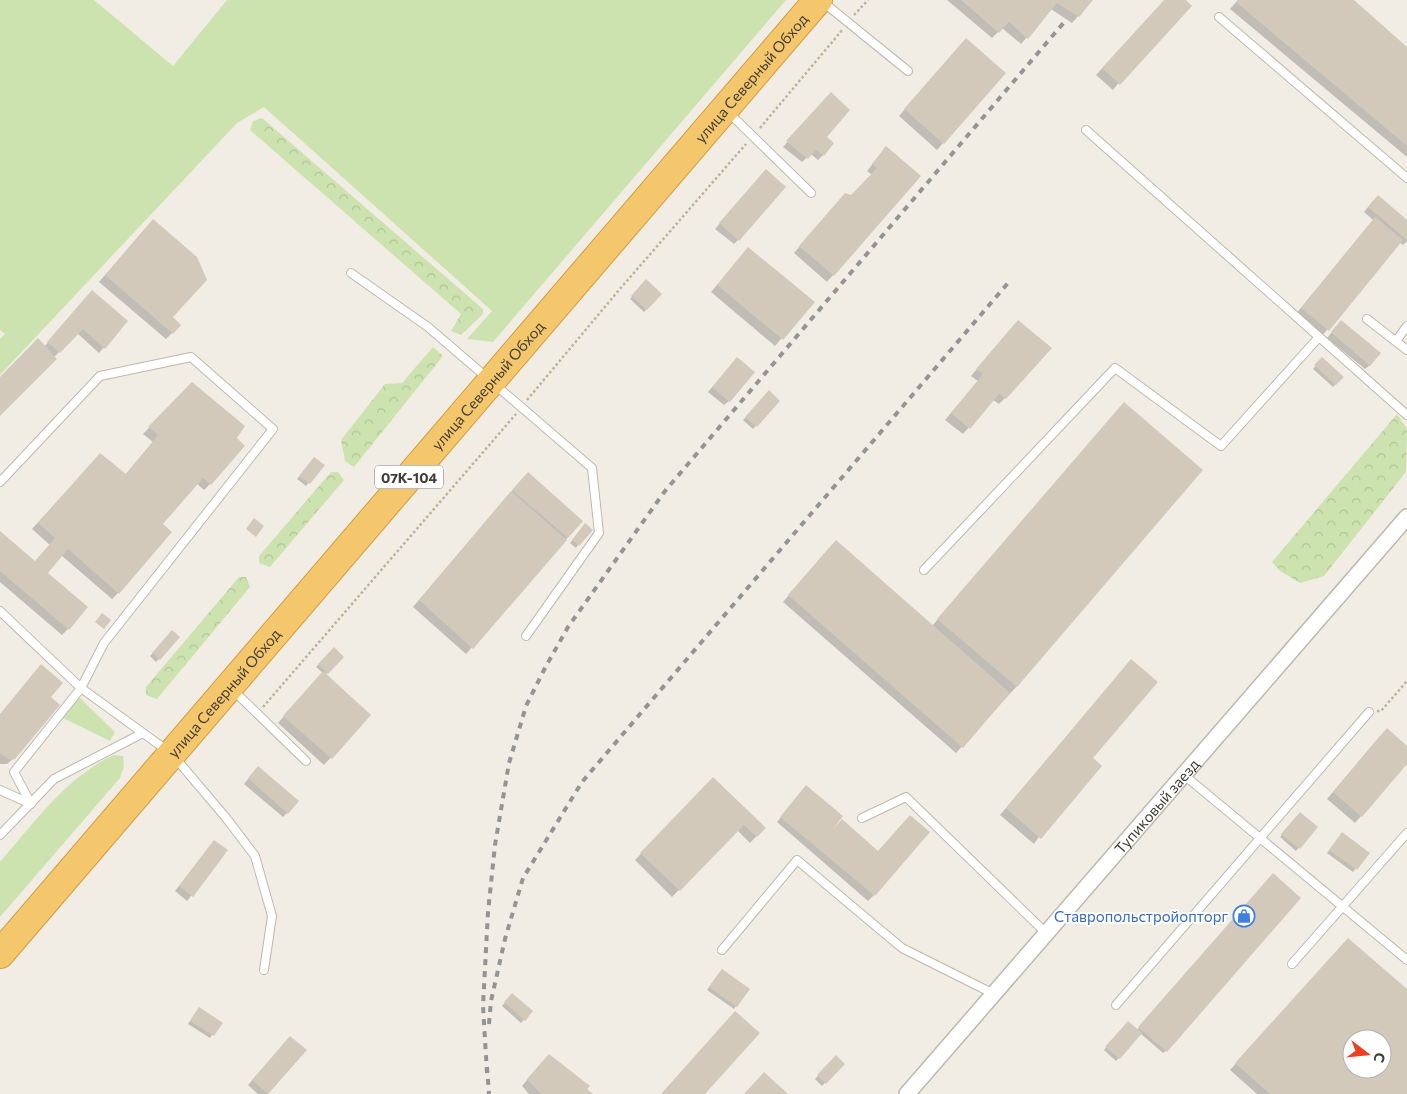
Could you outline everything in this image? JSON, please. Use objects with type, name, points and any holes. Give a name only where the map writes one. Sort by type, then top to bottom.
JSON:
[{"type":"highway","name":"улица Северный Обход","points":[[0,954],[819,0]]},
{"type":"street","name":"Тупиковый заезд","points":[[907,1094],[1407,518]]},
{"type":"lane","points":[[819,0],[908,72]]},
{"type":"lane","points":[[1219,17],[1407,178]]},
{"type":"lane","points":[[725,108],[811,193]]},
{"type":"lane","points":[[1086,130],[1407,416]]},
{"type":"lane","points":[[351,273],[428,327],[592,468],[599,533],[526,636]]},
{"type":"lane","points":[[1367,319],[1407,350]]},
{"type":"lane","points":[[1396,341],[1407,326]]},
{"type":"lane","points":[[924,570],[1116,368],[1221,446],[1319,337]]},
{"type":"lane","points":[[0,482],[100,376],[191,357],[273,428],[104,643],[81,688],[14,772],[31,804]]},
{"type":"lane","points":[[0,611],[81,688],[172,754],[227,818],[255,856],[272,916],[264,970]]},
{"type":"lane","points":[[230,687],[306,761]]},
{"type":"lane","points":[[1116,1005],[1262,839],[1369,712]]},
{"type":"lane","points":[[0,835],[54,779],[144,733]]},
{"type":"lane","points":[[1184,775],[1407,960]]},
{"type":"lane","points":[[0,790],[31,804]]},
{"type":"lane","points":[[862,818],[906,797],[1046,933]]},
{"type":"lane","points":[[1292,964],[1407,833]]},
{"type":"lane","points":[[722,950],[797,860],[902,948],[994,994]]},
{"type":"path","points":[[257,714],[521,408],[619,290],[868,0]]},
{"type":"path","points":[[1369,712],[1381,711],[1407,681]]},
{"type":"green space","points":[[0,0],[94,0],[173,66],[227,0],[786,0],[493,342],[467,339],[492,311],[264,107],[237,123],[0,375],[0,339],[5,334],[0,330]]},
{"type":"green space","points":[[262,118],[483,309],[483,314],[461,335],[451,331],[461,314],[250,130],[253,121]]},
{"type":"green space","points":[[433,347],[443,356],[354,467],[345,461],[341,440],[385,384],[402,383]]},
{"type":"green space","points":[[1397,414],[1407,429],[1406,472],[1324,576],[1300,583],[1280,571],[1272,562]]},
{"type":"green space","points":[[331,472],[338,472],[344,480],[270,567],[259,563],[259,556]]},
{"type":"green space","points":[[239,577],[246,577],[250,587],[157,699],[146,695],[146,687]]},
{"type":"green space","points":[[76,698],[80,698],[115,732],[110,741],[61,717]]},
{"type":"green space","points":[[114,755],[123,756],[124,766],[120,778],[0,917],[0,862],[38,817],[66,788],[97,764]]},
{"type":"building","points":[[961,0],[1093,0],[1079,17],[1057,3],[1028,39],[1009,22],[999,33]]},
{"type":"building","points":[[1164,0],[1186,0],[1192,6],[1120,85],[1102,68]]},
{"type":"building","points":[[1238,0],[1354,0],[1407,47],[1407,146],[1236,2]]},
{"type":"building","points":[[966,38],[1006,73],[944,144],[904,109]]},
{"type":"building","points":[[831,92],[850,110],[827,137],[834,143],[824,156],[816,150],[808,159],[786,141]]},
{"type":"building","points":[[886,146],[921,176],[834,276],[799,246],[845,193],[851,195],[877,168],[872,164]]},
{"type":"building","points":[[766,169],[786,187],[739,241],[719,223]]},
{"type":"building","points":[[1378,195],[1407,220],[1407,240],[1368,207]]},
{"type":"building","points":[[1375,217],[1403,240],[1329,331],[1301,308]]},
{"type":"building","points":[[153,219],[197,257],[207,280],[173,317],[181,325],[173,334],[105,275]]},
{"type":"building","points":[[748,247],[815,302],[783,340],[717,285]]},
{"type":"building","points":[[646,279],[662,294],[647,310],[631,296]]},
{"type":"building","points":[[92,290],[128,321],[105,349],[83,329],[60,353],[47,342]]},
{"type":"building","points":[[1018,320],[1052,348],[1006,399],[999,394],[970,429],[951,413],[983,374],[976,369]]},
{"type":"building","points":[[1341,320],[1381,353],[1370,366],[1331,332]]},
{"type":"building","points":[[38,338],[57,359],[0,416],[0,377]]},
{"type":"building","points":[[737,357],[755,372],[730,402],[712,387]]},
{"type":"building","points":[[1322,357],[1344,377],[1336,385],[1314,365]]},
{"type":"building","points":[[192,382],[245,426],[237,438],[245,446],[211,485],[203,478],[163,524],[172,532],[119,594],[68,549],[48,573],[88,607],[69,630],[0,571],[0,531],[35,561],[55,538],[38,523],[100,453],[126,474],[158,435],[148,427]]},
{"type":"building","points":[[769,390],[780,401],[757,427],[745,417]]},
{"type":"building","points":[[1124,402],[1203,470],[1017,687],[937,619]]},
{"type":"building","points":[[314,457],[325,465],[310,484],[299,476]]},
{"type":"building","points":[[528,472],[583,521],[568,538],[512,490]]},
{"type":"building","points":[[511,491],[567,540],[473,649],[419,600]]},
{"type":"building","points":[[254,518],[264,526],[256,537],[246,529]]},
{"type":"building","points":[[585,523],[593,530],[579,546],[572,540]]},
{"type":"building","points":[[836,540],[1010,693],[963,748],[788,595]]},
{"type":"building","points":[[102,613],[111,620],[104,629],[95,622]]},
{"type":"building","points":[[172,630],[180,637],[160,660],[152,653]]},
{"type":"building","points":[[334,647],[344,657],[328,674],[318,664]]},
{"type":"building","points":[[1131,659],[1158,682],[1093,758],[1102,766],[1041,839],[1006,808]]},
{"type":"building","points":[[41,664],[63,683],[51,697],[60,705],[15,759],[10,760],[0,753],[0,714]]},
{"type":"building","points":[[323,671],[371,715],[332,759],[283,716]]},
{"type":"building","points":[[1387,728],[1407,746],[1407,764],[1362,817],[1333,792]]},
{"type":"building","points":[[258,766],[299,801],[288,814],[248,778]]},
{"type":"building","points":[[713,777],[766,828],[757,837],[744,825],[680,891],[640,853]]},
{"type":"building","points":[[806,785],[843,816],[833,829],[842,819],[878,851],[910,815],[930,832],[875,896],[780,817]]},
{"type":"building","points":[[1300,812],[1318,827],[1300,849],[1281,834]]},
{"type":"building","points":[[1342,832],[1370,853],[1357,870],[1329,850]]},
{"type":"building","points":[[214,840],[228,850],[193,897],[179,886]]},
{"type":"building","points":[[1273,873],[1301,898],[1167,1052],[1138,1027]]},
{"type":"building","points":[[1348,938],[1407,989],[1407,1094],[1270,1094],[1235,1063]]},
{"type":"building","points":[[722,969],[750,989],[737,1007],[709,987]]},
{"type":"building","points":[[512,993],[533,1011],[525,1021],[504,1002]]},
{"type":"building","points":[[199,1007],[223,1023],[214,1036],[190,1021]]},
{"type":"building","points":[[735,1011],[760,1033],[705,1094],[661,1094]]},
{"type":"building","points":[[1128,1021],[1142,1033],[1120,1059],[1105,1047]]},
{"type":"building","points":[[290,1036],[307,1050],[268,1094],[252,1080]]},
{"type":"building","points":[[549,1054],[590,1086],[587,1089],[593,1094],[541,1094],[527,1079]]},
{"type":"building","points":[[836,1055],[845,1064],[826,1084],[817,1075]]},
{"type":"building","points":[[764,1072],[788,1094],[744,1094]]},
{"type":"railway","points":[[487,1073],[483,1006],[488,912],[495,845],[509,763],[526,706],[545,668],[568,627],[665,491],[1066,20]]},
{"type":"railway","points":[[489,1024],[491,1001],[505,939],[523,878],[582,782],[1008,283]]},
{"type":"railway","points":[[487,1067],[489,1094]]},
{"type":"place","name":"Ставропольстройопторг","points":[[1244,916]]}]
